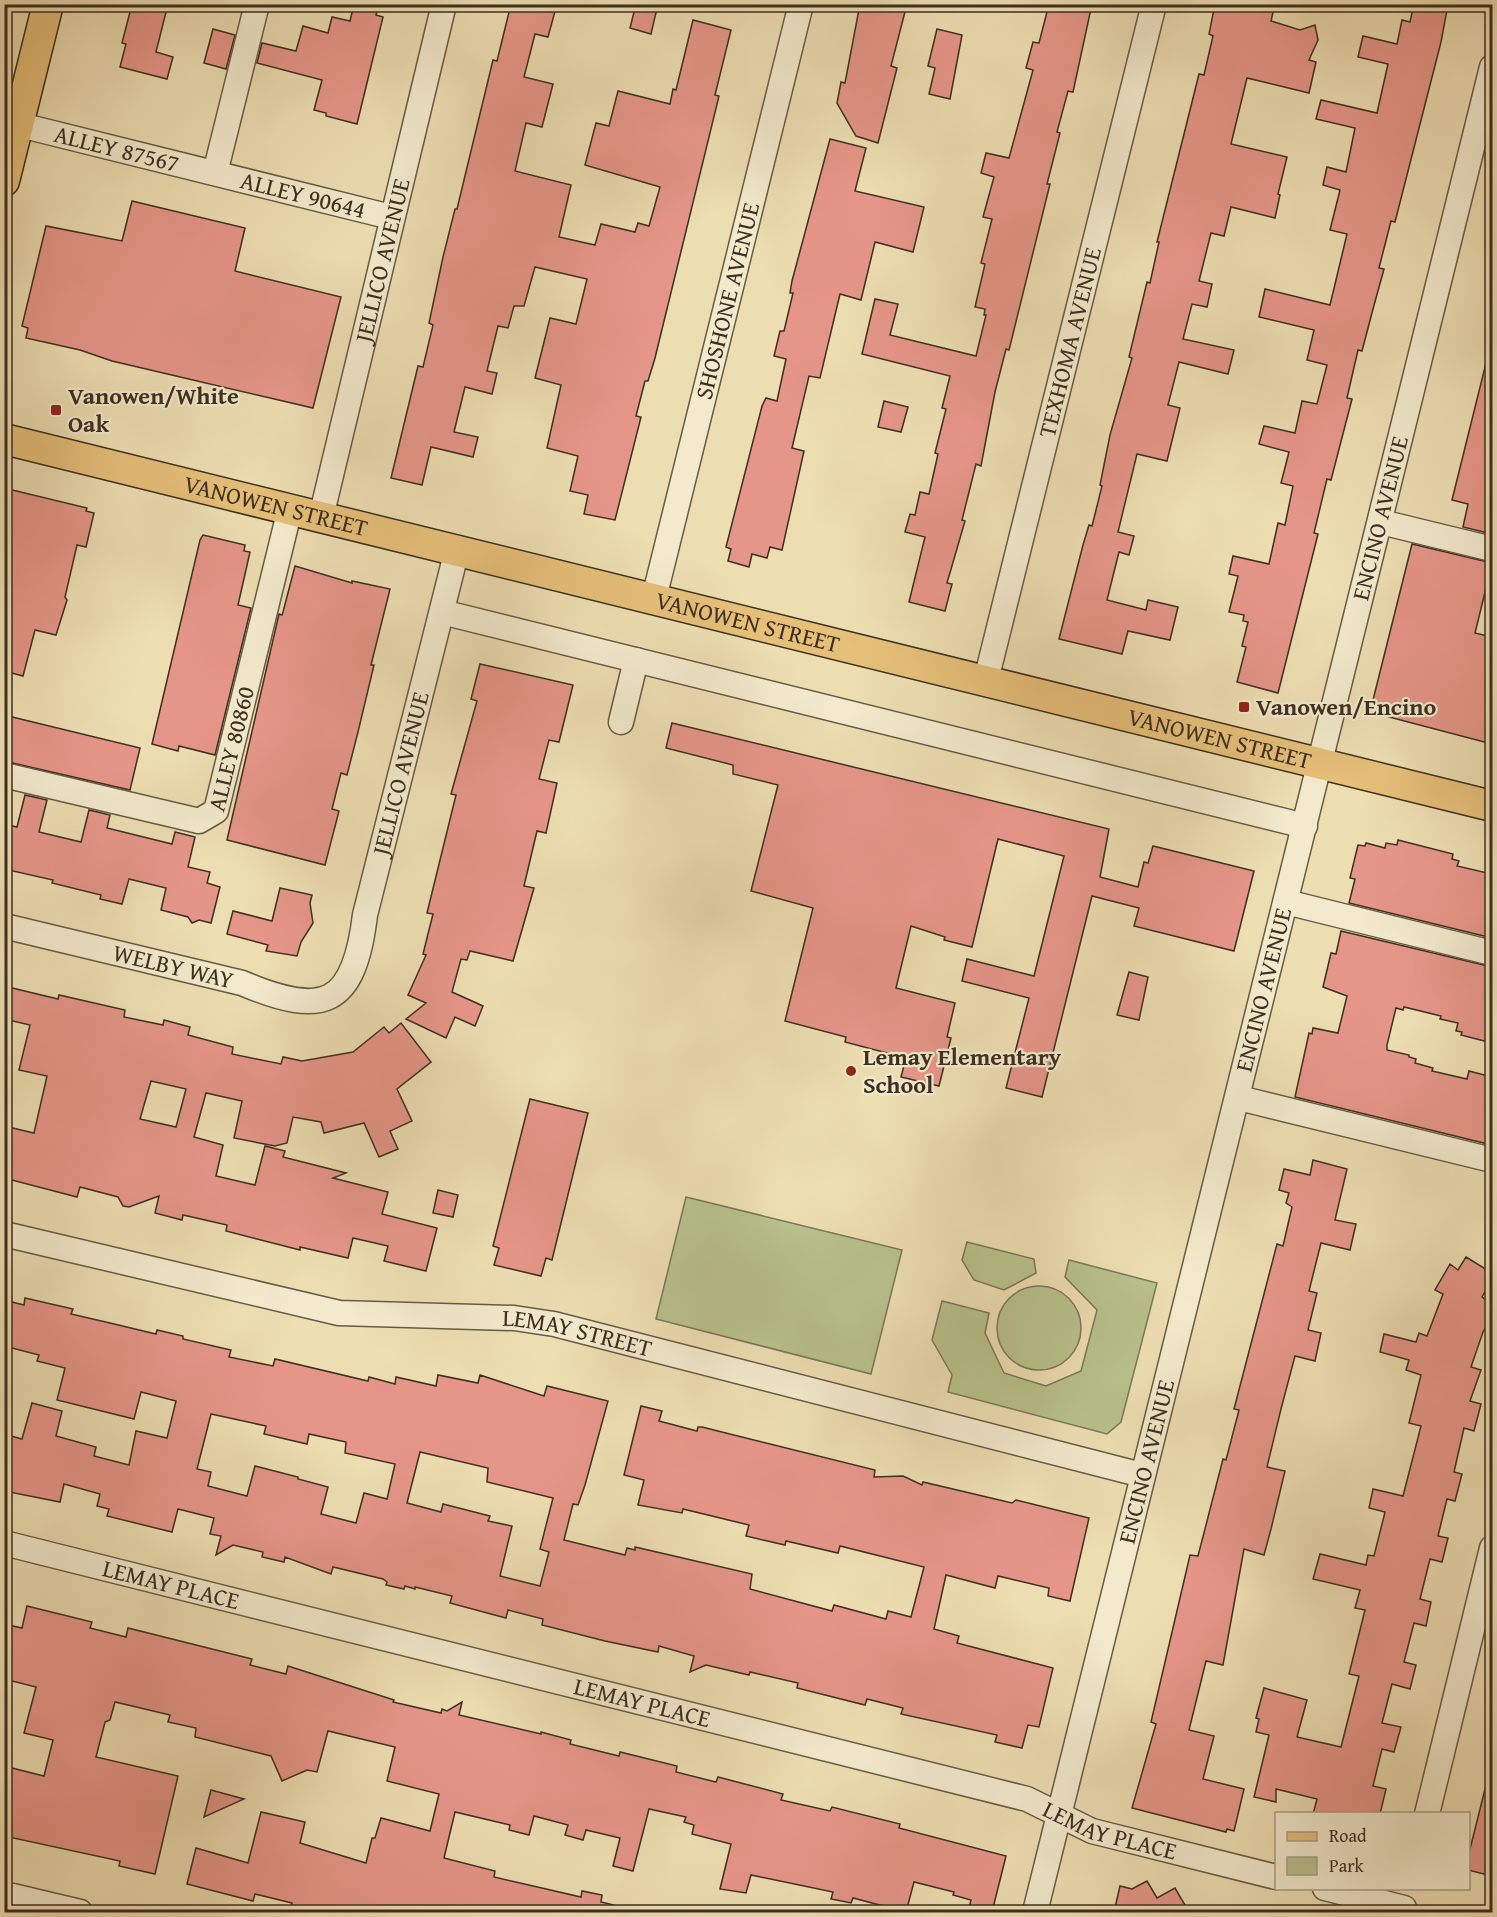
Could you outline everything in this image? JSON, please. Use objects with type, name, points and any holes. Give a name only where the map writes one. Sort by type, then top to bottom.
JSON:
[{"type":"main road","points":[[4,181],[11,122],[48,4]]},
{"type":"main road","name":"VANOWEN STREET","points":[[4,439],[1492,806]]},
{"type":"street","points":[[215,173],[257,4]]},
{"type":"street","name":"JELLICO AVENUE","points":[[321,517],[391,217],[444,4]]},
{"type":"street","name":"SHOSHONE AVENUE","points":[[654,598],[801,4]]},
{"type":"street","name":"TEXHOMA AVENUE","points":[[986,680],[1154,4]]},
{"type":"street","name":"ENCINO AVENUE","points":[[1035,1912],[1142,1475],[1239,1098],[1492,67]]},
{"type":"street","name":"ALLEY 87567","points":[[11,122],[215,173]]},
{"type":"street","name":"ALLEY 90644","points":[[215,173],[391,217]]},
{"type":"street","name":"ALLEY 80860","points":[[4,774],[199,821],[216,811],[290,509]]},
{"type":"street","points":[[1381,522],[1492,549]]},
{"type":"street","name":"JELLICO AVENUE","points":[[338,992],[354,971],[365,915],[457,550]]},
{"type":"street","points":[[442,612],[1305,826]]},
{"type":"street","points":[[621,722],[636,660]]},
{"type":"street","points":[[1286,902],[1492,952]]},
{"type":"street","name":"WELBY WAY","points":[[4,926],[242,983],[271,995],[299,1002],[322,1001],[338,992]]},
{"type":"street","points":[[1239,1098],[1492,1160]]},
{"type":"street","name":"LEMAY STREET","points":[[4,1234],[339,1313],[514,1318],[554,1324],[1142,1475]]},
{"type":"street","name":"LEMAY PLACE","points":[[4,1543],[1026,1798],[1092,1831],[1275,1877]]},
{"type":"street","points":[[1427,1812],[1492,1548]]},
{"type":"street","points":[[1336,1890],[1405,1903]]},
{"type":"street","points":[[4,1894],[80,1912]]},
{"type":"green space","points":[[686,1197],[902,1250],[871,1374],[656,1319]]},
{"type":"green space","points":[[967,1242],[1034,1259],[1036,1273],[1004,1290],[974,1280],[962,1260]]},
{"type":"green space","points":[[1069,1260],[1157,1283],[1121,1422],[1107,1434],[948,1392],[952,1375],[932,1340],[942,1301],[989,1313],[985,1333],[1004,1373],[1046,1386],[1081,1371],[1097,1310],[1065,1277]]},
{"type":"green space","points":[[1039,1286],[1062,1293],[1074,1305],[1081,1328],[1074,1351],[1062,1363],[1039,1370],[1016,1363],[1004,1351],[997,1328],[1004,1305],[1016,1293]]},
{"type":"building","points":[[132,4],[168,4],[156,52],[173,57],[167,79],[120,67],[126,44],[122,43]]},
{"type":"building","points":[[354,4],[379,4],[376,15],[383,17],[357,124],[326,116],[326,113],[314,110],[322,80],[257,63],[262,43],[296,51],[303,26],[328,33],[332,17],[350,21]]},
{"type":"building","points":[[511,4],[557,4],[548,37],[535,34],[524,77],[553,84],[542,127],[526,123],[515,171],[571,185],[559,237],[595,245],[601,224],[635,232],[638,223],[649,226],[660,187],[585,165],[596,123],[609,126],[618,91],[670,104],[673,89],[676,90],[693,20],[731,30],[715,95],[719,96],[655,358],[648,381],[645,381],[636,416],[641,417],[615,520],[584,514],[588,495],[570,491],[578,456],[547,448],[561,385],[535,378],[550,318],[576,324],[587,279],[535,267],[524,306],[514,306],[508,328],[498,326],[487,371],[497,373],[492,394],[465,387],[454,432],[478,437],[473,457],[431,447],[422,485],[391,478],[418,366],[423,367],[433,325],[429,323],[455,209],[457,209],[493,60],[497,61]]},
{"type":"building","points":[[636,4],[658,4],[651,34],[630,28]]},
{"type":"building","points":[[860,4],[907,4],[891,66],[897,68],[878,143],[856,136],[837,103],[841,82],[845,83]]},
{"type":"building","points":[[1049,4],[1092,4],[1073,92],[1068,91],[1057,132],[1060,133],[1047,184],[1050,184],[1009,350],[1006,349],[995,392],[981,466],[976,464],[962,520],[965,521],[947,583],[952,584],[945,611],[909,602],[925,537],[905,532],[910,514],[915,515],[920,492],[929,494],[938,454],[935,453],[946,409],[942,408],[950,376],[862,354],[875,299],[898,304],[890,335],[976,356],[986,315],[984,315],[985,309],[975,307],[985,264],[981,263],[992,219],[983,217],[994,177],[981,173],[986,153],[1009,158],[1033,70],[1026,68],[1033,42],[1039,43]]},
{"type":"building","points":[[1215,4],[1275,4],[1271,21],[1300,30],[1315,25],[1318,40],[1309,60],[1316,62],[1309,93],[1247,78],[1231,144],[1287,157],[1278,194],[1280,195],[1275,218],[1231,207],[1224,236],[1211,233],[1199,281],[1212,284],[1207,307],[1192,304],[1183,339],[1234,350],[1228,374],[1179,362],[1168,405],[1180,408],[1167,461],[1137,454],[1118,532],[1134,536],[1129,555],[1119,552],[1107,600],[1146,610],[1148,600],[1178,607],[1170,640],[1128,631],[1122,654],[1059,639],[1083,545],[1089,525],[1092,526],[1102,486],[1100,485],[1110,435],[1132,358],[1129,357],[1147,282],[1150,283],[1159,242],[1157,242],[1199,74],[1204,75],[1213,36],[1209,34]]},
{"type":"building","points":[[1414,4],[1441,4],[1440,9],[1447,10],[1441,42],[1395,222],[1391,221],[1379,268],[1384,269],[1362,351],[1358,350],[1347,398],[1352,399],[1331,480],[1327,479],[1314,533],[1318,534],[1278,693],[1237,682],[1246,647],[1242,646],[1248,622],[1243,621],[1244,615],[1229,612],[1238,576],[1229,574],[1233,556],[1269,564],[1278,523],[1285,525],[1293,486],[1281,483],[1289,452],[1259,444],[1264,426],[1295,433],[1302,401],[1317,404],[1327,365],[1307,360],[1314,330],[1259,317],[1265,289],[1330,305],[1347,234],[1330,230],[1340,190],[1323,185],[1327,167],[1346,172],[1355,128],[1316,119],[1321,100],[1377,113],[1388,64],[1358,57],[1363,36],[1397,44],[1402,20],[1410,22]]},
{"type":"building","points":[[213,29],[235,35],[226,69],[204,63]]},
{"type":"building","points":[[937,29],[962,35],[950,99],[929,94],[935,68],[928,66]]},
{"type":"building","points":[[830,139],[866,148],[855,191],[924,207],[913,252],[875,242],[861,300],[840,294],[820,378],[809,376],[792,448],[804,451],[782,550],[770,547],[767,558],[752,554],[749,567],[728,561],[731,549],[726,547],[762,406],[766,398],[777,401],[786,359],[774,356],[780,331],[784,331],[793,293],[790,293],[792,281]]},
{"type":"building","points":[[132,201],[245,228],[235,271],[341,297],[313,408],[112,361],[80,350],[26,338],[28,328],[22,326],[46,226],[122,241]]},
{"type":"building","points":[[1486,363],[1492,364],[1492,534],[1463,527],[1468,504],[1452,500]]},
{"type":"building","points":[[884,401],[908,407],[901,432],[878,427]]},
{"type":"building","points":[[4,488],[87,508],[86,511],[94,513],[86,547],[77,545],[65,597],[67,600],[56,635],[35,630],[23,676],[4,671]]},
{"type":"building","points":[[203,535],[245,545],[244,551],[250,552],[238,605],[251,608],[215,755],[179,746],[178,751],[152,744]]},
{"type":"building","points":[[1412,544],[1492,563],[1492,581],[1488,580],[1475,633],[1492,637],[1492,744],[1370,712]]},
{"type":"building","points":[[295,566],[352,583],[352,581],[390,589],[347,775],[341,773],[332,809],[339,811],[325,865],[227,840],[279,614],[282,615]]},
{"type":"building","points":[[480,664],[573,685],[559,742],[549,740],[539,779],[557,783],[546,833],[537,831],[524,886],[534,888],[513,961],[470,951],[467,960],[461,959],[452,992],[483,1006],[475,1026],[455,1017],[446,1038],[406,1019],[426,1003],[408,995],[426,955],[423,954],[433,914],[427,913],[456,795],[451,794],[477,701],[471,699]]},
{"type":"building","points":[[4,715],[140,748],[130,790],[4,761]]},
{"type":"building","points":[[672,723],[1109,829],[1100,877],[1138,887],[1144,862],[1148,863],[1153,846],[1254,871],[1234,951],[1134,926],[1139,908],[1092,896],[1042,1097],[1006,1088],[1029,998],[962,981],[967,959],[1034,976],[1064,856],[998,839],[972,947],[944,940],[945,937],[911,926],[896,988],[955,1003],[947,1037],[951,1038],[939,1086],[901,1077],[906,1058],[845,1042],[846,1037],[785,1021],[813,908],[751,891],[778,785],[733,774],[733,765],[666,748]]},
{"type":"building","points":[[25,795],[47,800],[39,832],[81,842],[89,810],[110,815],[107,828],[172,844],[175,832],[195,837],[188,867],[210,872],[207,883],[220,887],[211,923],[199,920],[192,923],[188,917],[161,910],[166,888],[129,879],[122,904],[100,899],[101,895],[52,883],[53,880],[4,869],[4,824],[17,827]]},
{"type":"building","points":[[1398,840],[1453,854],[1452,859],[1459,861],[1457,866],[1492,874],[1492,938],[1349,903],[1355,879],[1350,878],[1358,845],[1365,846],[1366,843],[1385,848],[1386,843],[1397,845]]},
{"type":"building","points":[[280,888],[312,895],[310,903],[313,923],[301,942],[297,956],[266,951],[268,945],[227,934],[233,911],[272,921]]},
{"type":"building","points":[[1341,931],[1492,967],[1492,1043],[1461,1035],[1462,1032],[1456,1031],[1458,1023],[1440,1019],[1441,1016],[1404,1007],[1403,1010],[1396,1008],[1387,1050],[1409,1055],[1416,1059],[1415,1063],[1433,1068],[1432,1071],[1467,1079],[1469,1071],[1492,1077],[1492,1145],[1295,1097],[1309,1033],[1312,1034],[1313,1028],[1338,1033],[1347,996],[1323,987],[1331,953],[1336,954]]},
{"type":"building","points":[[1129,972],[1148,977],[1139,1020],[1117,1015]]},
{"type":"building","points":[[4,986],[58,999],[59,995],[125,1010],[124,1017],[163,1025],[164,1020],[190,1027],[188,1035],[233,1047],[232,1054],[281,1064],[283,1057],[302,1061],[353,1052],[384,1027],[389,1033],[401,1023],[431,1062],[397,1089],[412,1121],[390,1131],[398,1149],[379,1157],[364,1123],[324,1133],[321,1122],[293,1117],[287,1143],[275,1146],[234,1138],[242,1101],[206,1093],[194,1137],[223,1145],[216,1176],[255,1185],[265,1146],[285,1151],[283,1157],[346,1173],[333,1178],[388,1192],[382,1214],[437,1228],[426,1271],[384,1261],[388,1246],[353,1238],[348,1258],[300,1247],[300,1250],[226,1231],[227,1225],[183,1215],[182,1220],[155,1213],[159,1196],[129,1207],[123,1206],[118,1197],[80,1187],[77,1197],[4,1178],[4,1126],[34,1133],[47,1076],[19,1070],[30,1025],[4,1019]],"holes":[[[151,1081],[186,1089],[176,1127],[140,1119]]]},
{"type":"building","points":[[530,1099],[588,1113],[552,1260],[546,1258],[541,1276],[494,1265],[499,1248],[493,1246]]},
{"type":"building","points":[[1313,1160],[1347,1169],[1335,1220],[1356,1224],[1350,1250],[1321,1243],[1309,1291],[1317,1293],[1308,1330],[1321,1333],[1315,1361],[1295,1356],[1281,1409],[1267,1467],[1285,1471],[1264,1555],[1244,1549],[1223,1665],[1206,1661],[1189,1730],[1214,1736],[1203,1779],[1244,1789],[1234,1831],[1227,1829],[1226,1832],[1132,1808],[1156,1724],[1151,1722],[1190,1555],[1198,1556],[1223,1459],[1226,1460],[1239,1410],[1234,1409],[1277,1244],[1283,1246],[1292,1207],[1286,1203],[1289,1193],[1279,1190],[1284,1169],[1310,1175]]},
{"type":"building","points":[[438,1190],[458,1195],[453,1217],[433,1213]]},
{"type":"building","points":[[1466,1257],[1492,1273],[1492,1279],[1482,1297],[1492,1304],[1492,1316],[1483,1332],[1471,1367],[1481,1370],[1470,1401],[1481,1404],[1474,1431],[1464,1428],[1454,1472],[1462,1474],[1455,1501],[1447,1499],[1438,1536],[1448,1538],[1442,1562],[1430,1559],[1420,1599],[1431,1602],[1426,1626],[1414,1623],[1404,1662],[1416,1665],[1410,1689],[1392,1684],[1382,1723],[1401,1727],[1394,1752],[1382,1749],[1373,1786],[1386,1789],[1380,1812],[1314,1812],[1317,1799],[1276,1789],[1276,1802],[1254,1797],[1269,1735],[1256,1732],[1259,1719],[1256,1718],[1264,1688],[1307,1700],[1297,1737],[1341,1747],[1359,1676],[1349,1674],[1365,1610],[1355,1608],[1360,1590],[1313,1579],[1320,1554],[1366,1565],[1368,1555],[1374,1556],[1385,1512],[1369,1508],[1373,1489],[1403,1496],[1421,1426],[1409,1423],[1421,1375],[1406,1370],[1409,1360],[1380,1352],[1384,1334],[1416,1342],[1419,1333],[1427,1336],[1443,1294],[1435,1290],[1450,1264],[1458,1270]]},
{"type":"building","points":[[25,1298],[73,1309],[71,1314],[156,1334],[157,1330],[183,1336],[183,1339],[231,1350],[229,1357],[273,1366],[275,1359],[368,1381],[369,1377],[395,1384],[396,1377],[436,1386],[438,1375],[478,1383],[480,1375],[544,1396],[547,1386],[608,1401],[585,1485],[578,1505],[573,1504],[564,1540],[625,1555],[627,1548],[635,1550],[635,1547],[752,1574],[750,1589],[832,1611],[834,1605],[886,1619],[888,1611],[911,1617],[924,1567],[840,1546],[838,1553],[786,1541],[785,1545],[746,1536],[749,1525],[683,1509],[682,1513],[638,1505],[644,1480],[624,1475],[641,1406],[662,1411],[659,1421],[697,1431],[698,1427],[702,1427],[875,1470],[874,1477],[903,1476],[922,1485],[923,1482],[1012,1503],[1016,1500],[1089,1518],[1070,1601],[1048,1596],[1049,1588],[998,1576],[995,1588],[946,1575],[934,1629],[959,1636],[957,1643],[1053,1668],[1039,1727],[1028,1725],[1022,1748],[995,1742],[997,1735],[901,1714],[903,1708],[867,1699],[865,1705],[797,1688],[798,1683],[706,1665],[690,1672],[694,1656],[659,1646],[658,1652],[605,1641],[542,1625],[543,1619],[508,1610],[506,1618],[450,1603],[452,1596],[415,1587],[415,1589],[405,1586],[404,1589],[386,1585],[387,1582],[383,1579],[333,1567],[331,1574],[285,1557],[284,1562],[262,1557],[263,1552],[233,1545],[216,1555],[221,1536],[210,1534],[214,1518],[178,1509],[172,1532],[107,1516],[109,1509],[97,1506],[100,1494],[64,1484],[60,1502],[4,1491],[4,1434],[22,1439],[32,1403],[62,1411],[56,1436],[96,1447],[94,1456],[129,1465],[136,1431],[167,1438],[176,1401],[141,1392],[134,1419],[57,1400],[65,1368],[37,1361],[39,1355],[4,1346],[4,1300],[24,1305]],"holes":[[[211,1414],[266,1426],[264,1434],[307,1444],[309,1434],[346,1442],[345,1453],[395,1464],[387,1499],[364,1493],[356,1523],[321,1514],[328,1487],[255,1466],[247,1496],[208,1486],[211,1472],[197,1469]],[[420,1452],[488,1468],[487,1482],[553,1498],[540,1549],[549,1552],[540,1586],[500,1576],[512,1526],[488,1521],[490,1516],[443,1504],[441,1512],[407,1503]]]},
{"type":"building","points":[[27,1606],[92,1622],[90,1628],[126,1637],[128,1628],[252,1659],[250,1665],[286,1674],[288,1666],[394,1700],[393,1702],[441,1713],[442,1709],[447,1711],[462,1702],[459,1715],[541,1734],[541,1732],[571,1740],[570,1744],[619,1756],[620,1752],[677,1766],[676,1772],[716,1782],[718,1777],[783,1794],[781,1800],[830,1811],[832,1807],[900,1824],[899,1828],[1006,1856],[992,1912],[968,1912],[971,1900],[953,1895],[954,1892],[914,1882],[906,1912],[853,1898],[851,1903],[831,1899],[833,1892],[751,1875],[746,1893],[720,1889],[731,1844],[692,1834],[694,1825],[684,1822],[686,1817],[649,1809],[633,1871],[613,1866],[620,1838],[586,1830],[583,1840],[565,1835],[568,1825],[534,1816],[529,1835],[509,1830],[510,1825],[455,1812],[444,1858],[495,1871],[494,1877],[581,1897],[582,1891],[602,1895],[601,1902],[614,1905],[614,1912],[301,1912],[290,1909],[292,1903],[255,1894],[253,1901],[187,1884],[196,1848],[248,1863],[261,1812],[305,1822],[300,1843],[366,1863],[372,1838],[375,1838],[381,1818],[430,1831],[439,1794],[387,1781],[395,1747],[328,1731],[317,1772],[307,1770],[282,1781],[271,1756],[195,1737],[196,1728],[168,1722],[170,1715],[115,1702],[110,1720],[105,1722],[96,1757],[178,1776],[155,1874],[119,1866],[120,1861],[4,1836],[4,1766],[44,1776],[53,1740],[24,1733],[36,1687],[4,1679],[4,1624],[22,1628]]},
{"type":"building","points":[[1486,1785],[1492,1786],[1492,1876],[1470,1870],[1470,1849]]},
{"type":"building","points":[[211,1790],[244,1799],[204,1817]]},
{"type":"building","points":[[1147,1881],[1157,1898],[1175,1888],[1189,1912],[1114,1912],[1120,1886],[1132,1889]]},
{"type":"place","name":"Vanowen/White Oak","points":[[56,410]]},
{"type":"place","name":"Vanowen/Encino","points":[[1244,707]]},
{"type":"place","name":"Lemay Elementary School","points":[[851,1071]]}]
